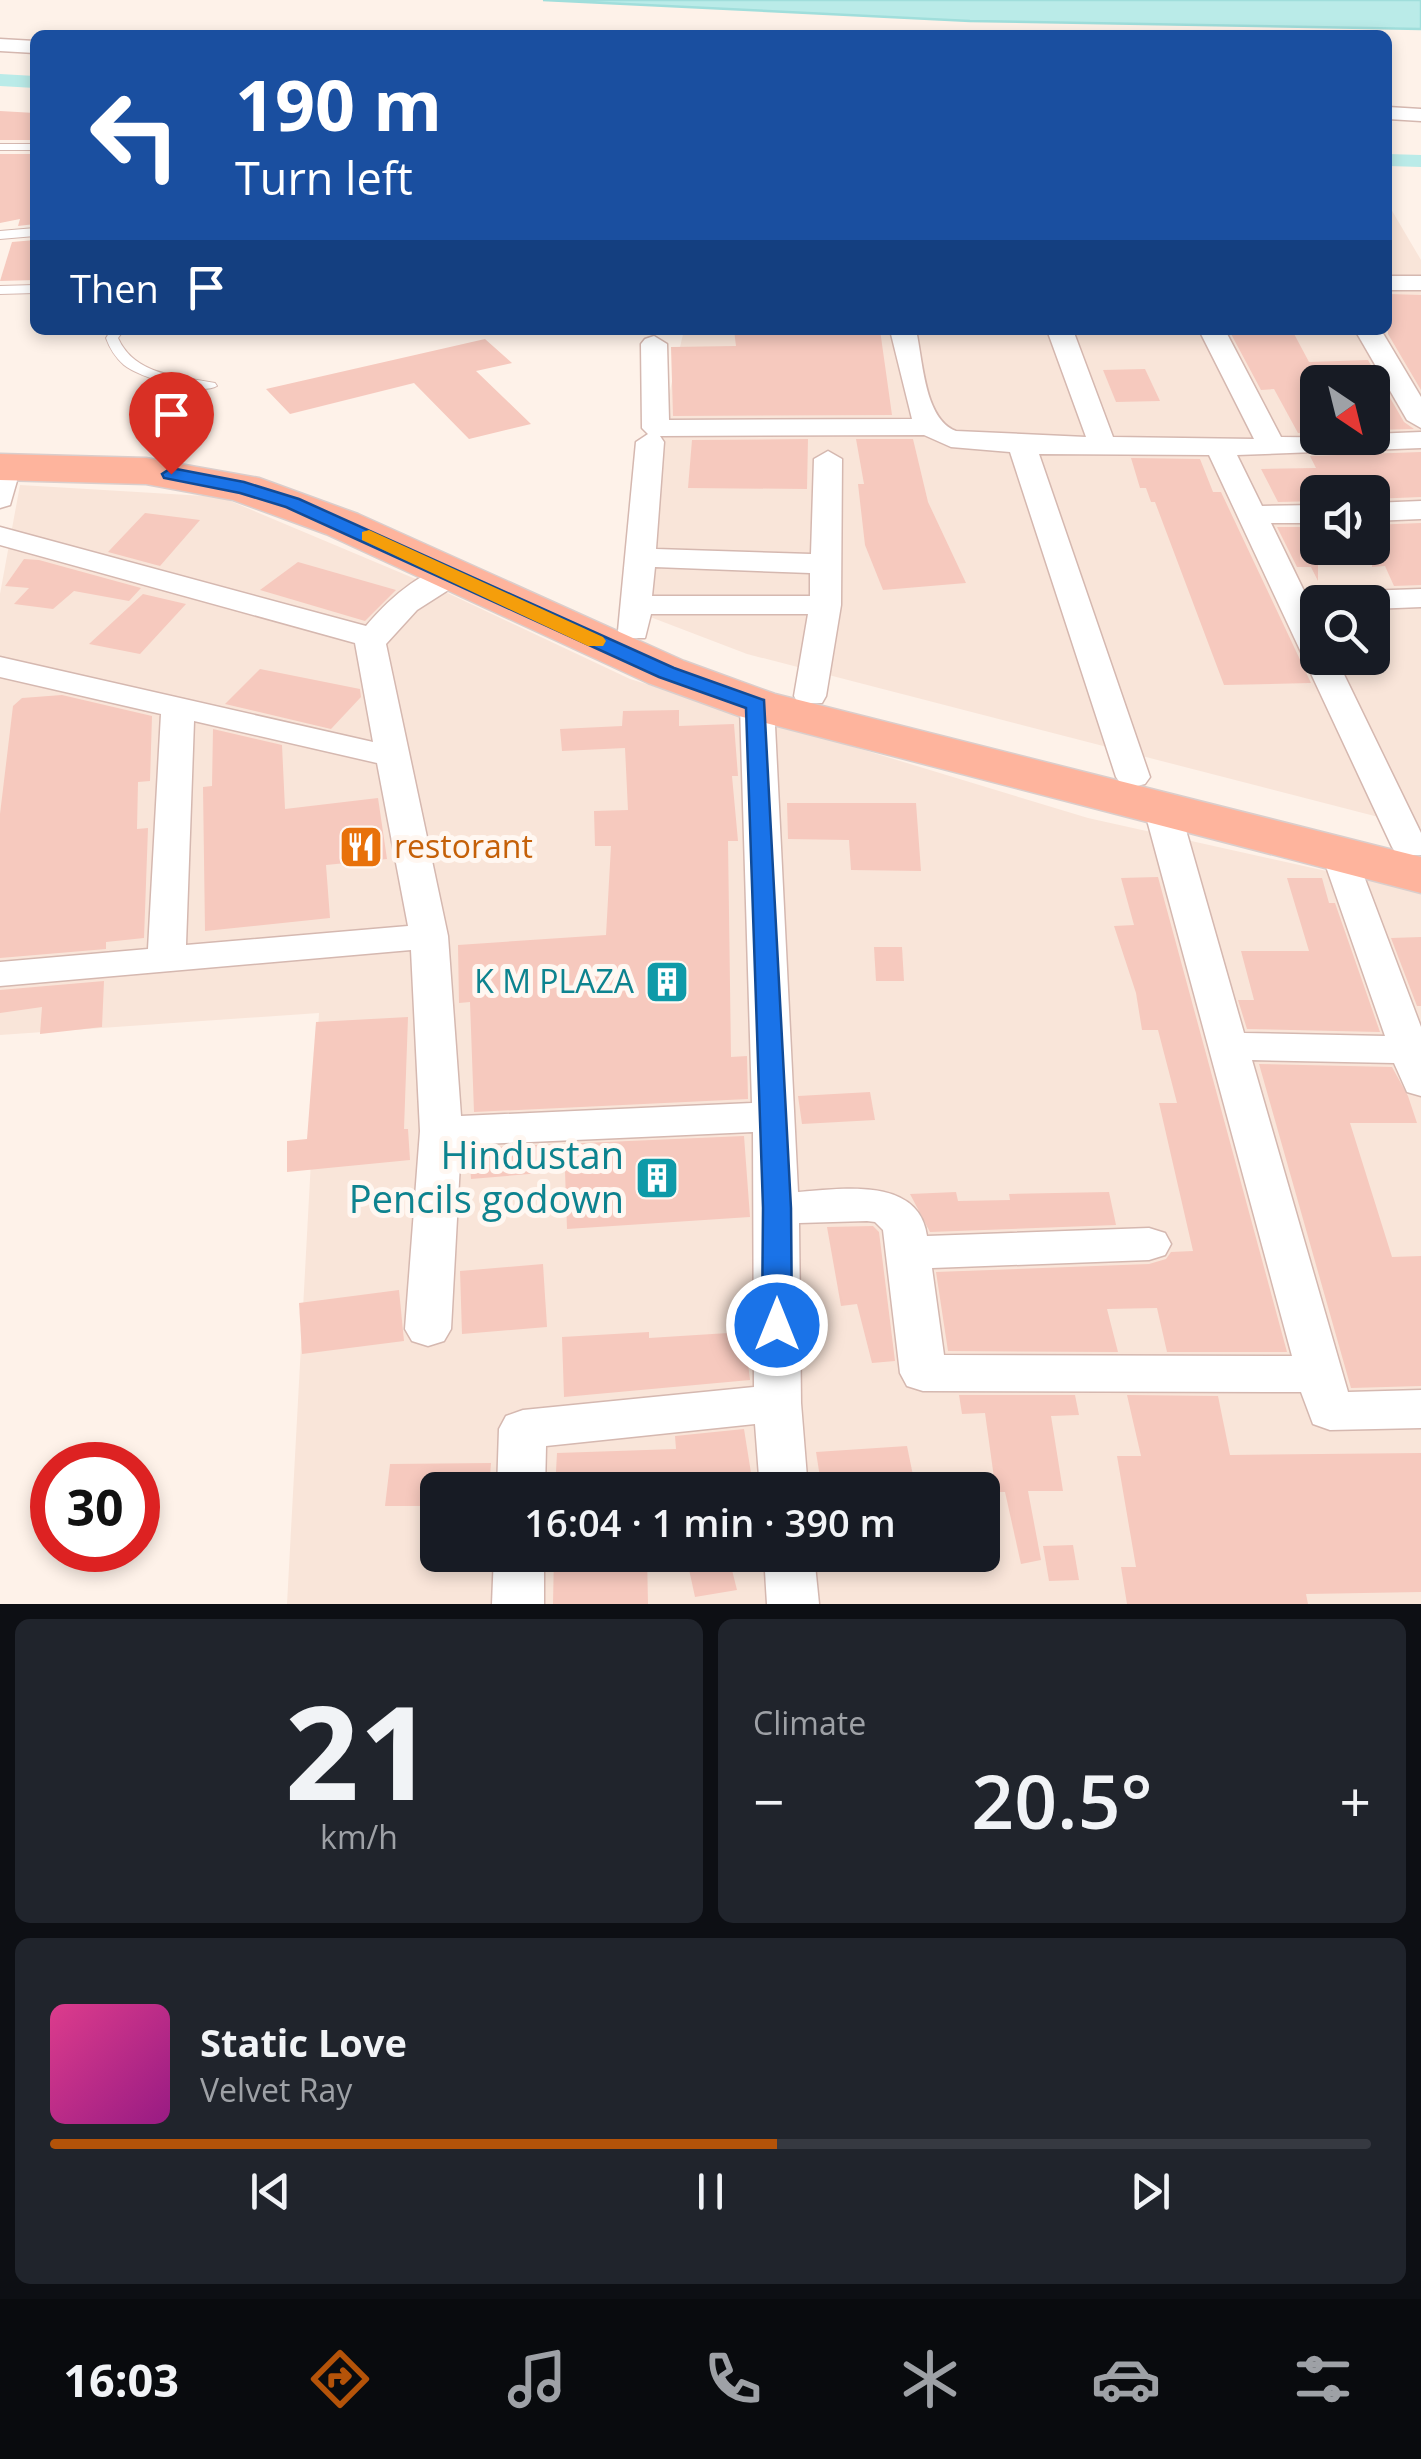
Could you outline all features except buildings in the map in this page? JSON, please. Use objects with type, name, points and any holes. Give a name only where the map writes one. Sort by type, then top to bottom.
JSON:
[{"type":"highway","points":[[2,471],[157,458],[254,472],[363,509],[637,618],[753,678],[1147,793],[1340,855],[1417,857]]},
{"type":"highway","points":[[2,471],[146,471],[244,488],[292,503],[666,672],[757,705],[1417,857]]},
{"type":"street","points":[[0,45],[30,47]]},
{"type":"street","points":[[1392,113],[1421,115]]},
{"type":"street","points":[[1392,282],[1421,283]]},
{"type":"street","points":[[904,335],[921,412],[931,427],[951,439],[1022,446],[1218,447],[1421,440]]},
{"type":"street","points":[[1062,335],[1102,444]]},
{"type":"street","points":[[1215,335],[1272,447]]},
{"type":"street","points":[[1371,335],[1421,420]]},
{"type":"street","points":[[654,344],[656,428],[931,427]]},
{"type":"street","points":[[650,442],[637,618],[825,605]]},
{"type":"street","points":[[1022,446],[1147,793],[1228,1046],[1330,1411],[1421,1409]]},
{"type":"street","points":[[1218,447],[1300,615]]},
{"type":"street","points":[[810,696],[825,605],[828,459]]},
{"type":"street","points":[[1390,511],[1421,510]]},
{"type":"street","points":[[1250,515],[1300,514]]},
{"type":"street","points":[[0,536],[374,638]]},
{"type":"street","points":[[642,558],[827,564]]},
{"type":"street","points":[[428,1329],[441,1130],[429,936],[370,644],[383,622],[414,596],[454,574]]},
{"type":"street","points":[[1294,603],[1421,598]]},
{"type":"street","points":[[0,667],[391,756]]},
{"type":"street","points":[[1329,675],[1417,857]]},
{"type":"street","points":[[757,705],[770,1117],[777,1208],[777,1403],[783,1472]]},
{"type":"street","points":[[167,956],[178,709]]},
{"type":"street","points":[[1228,1046],[1417,1061],[1340,855]]},
{"type":"street","points":[[0,974],[167,956],[429,936]]},
{"type":"street","points":[[441,1130],[770,1117]]},
{"type":"street","points":[[777,1208],[887,1208],[904,1226],[923,1373],[1320,1374]]},
{"type":"street","points":[[905,1252],[1149,1244]]},
{"type":"street","points":[[522,1472],[523,1429],[777,1403]]},
{"type":"street","points":[[518,1604],[519,1572]]},
{"type":"street","points":[[790,1572],[793,1604]]},
{"type":"lane","points":[[0,147],[30,147]]},
{"type":"lane","points":[[0,236],[30,233]]},
{"type":"lane","points":[[0,290],[30,289]]},
{"type":"lane","points":[[114,335],[118,352],[152,376],[210,386]]},
{"type":"shaded area","points":[[1392,211],[1421,260],[1421,828],[747,654],[632,610],[658,442],[683,335],[1392,335]]},
{"type":"shaded area","points":[[20,485],[221,497],[437,588],[630,679],[1088,818],[1421,892],[1421,1604],[287,1604],[319,1013],[0,1035],[0,594]]},
{"type":"water","points":[[543,0],[1421,0],[1421,29],[970,21]]},
{"type":"waterway","points":[[0,80],[30,82]]},
{"type":"waterway","points":[[1392,160],[1421,161]]},
{"type":"slow traffic","points":[[369,536],[596,641]]},
{"type":"place","name":"restorant","points":[[361,847]]},
{"type":"place","name":"K M PLAZA","points":[[667,982]]},
{"type":"place","name":"Hindustan Pencils godown","points":[[657,1178]]},
{"type":"route","points":[[171,474],[244,488],[292,503],[666,672],[757,705],[770,1117],[777,1208],[777,1325]]}]
